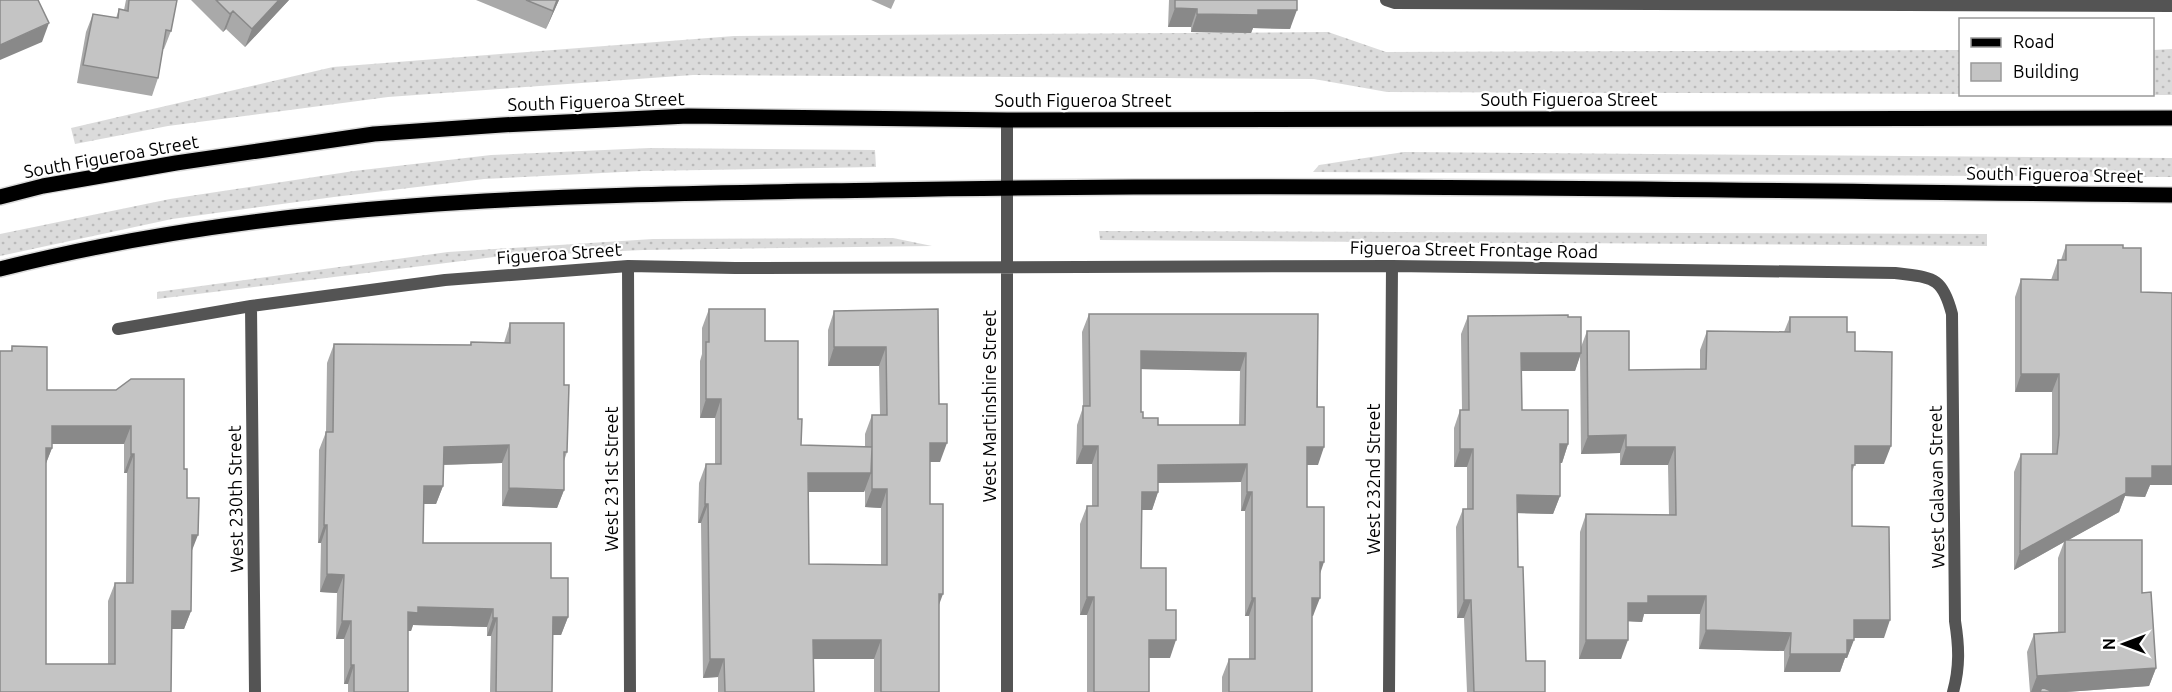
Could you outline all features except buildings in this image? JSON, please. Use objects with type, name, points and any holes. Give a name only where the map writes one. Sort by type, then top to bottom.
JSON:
[{"type":"main road","name":"South Figueroa Street","points":[[0,196],[43,186],[211,158],[374,134],[502,124],[688,116],[1007,120],[2172,118]]},
{"type":"main road","name":"South Figueroa Street","points":[[0,269],[47,257],[175,232],[346,212],[514,199],[1007,188],[1387,188],[2172,195]]},
{"type":"street","points":[[1386,0],[1395,3],[2172,6]]},
{"type":"street","name":"West Martinshire Street","points":[[1007,120],[1007,692]]},
{"type":"street","name":"Figueroa Street","points":[[118,329],[251,306],[445,280],[628,266],[1007,267]]},
{"type":"street","name":"West 231st Street","points":[[628,266],[630,692]]},
{"type":"street","name":"Figueroa Street Frontage Road","points":[[1007,267],[1392,266],[1895,273],[1922,277],[1939,283]]},
{"type":"street","name":"West 232nd Street","points":[[1389,692],[1392,266]]},
{"type":"street","name":"West Galavan Street","points":[[1939,283],[1947,294],[1952,314],[1956,621],[1959,646],[1959,671],[1953,692]]},
{"type":"street","name":"West 230th Street","points":[[251,306],[255,692]]},
{"type":"shaded area","points":[[1328,32],[1386,52],[1959,50],[1959,94],[1387,92],[1314,79],[693,75],[388,97],[168,126],[75,144],[71,128],[333,67],[734,36]]},
{"type":"shaded area","points":[[2172,49],[2172,95],[2154,95],[2154,50]]},
{"type":"shaded area","points":[[650,148],[875,150],[876,167],[642,171],[484,179],[172,219],[0,256],[0,234],[170,199],[354,171],[491,155]]},
{"type":"shaded area","points":[[1404,152],[2172,158],[2172,177],[1313,172],[1319,165]]},
{"type":"shaded area","points":[[1099,231],[1987,234],[1987,246],[1100,240]]},
{"type":"shaded area","points":[[893,238],[932,246],[643,250],[494,257],[157,299],[157,292],[448,252],[653,239]]}]
